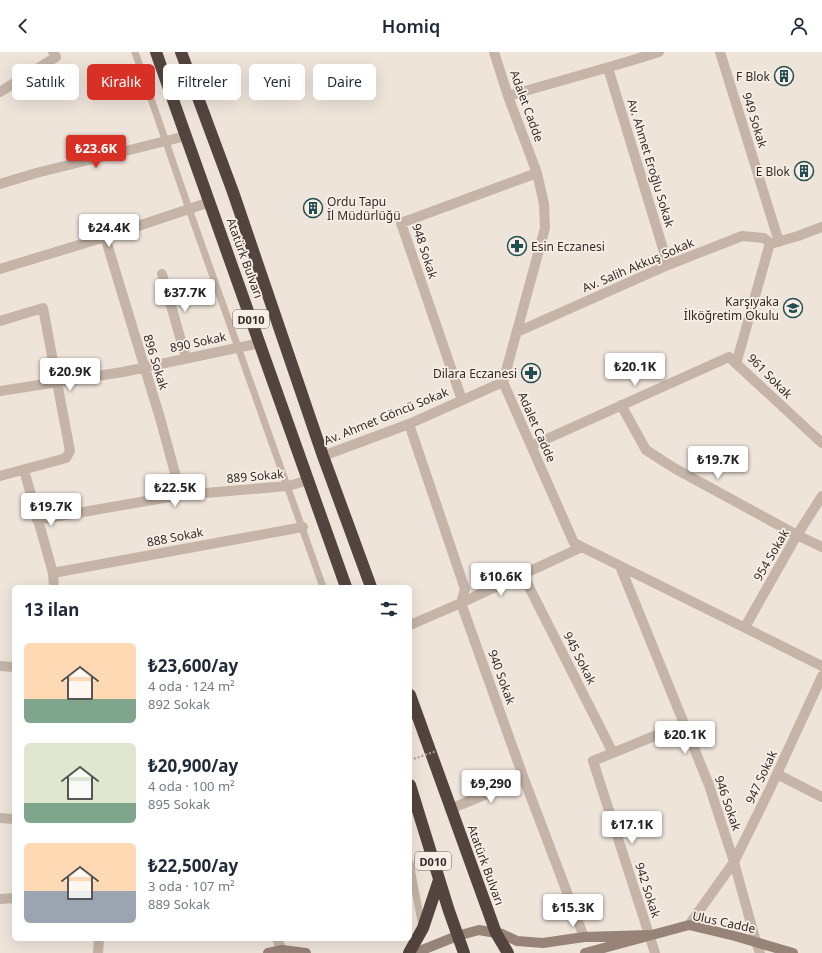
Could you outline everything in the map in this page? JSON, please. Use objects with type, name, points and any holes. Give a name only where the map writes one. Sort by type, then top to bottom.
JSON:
[{"type":"highway","name":"Atatürk Bulvarı","points":[[156,52],[345,585]]},
{"type":"highway","name":"Atatürk Bulvarı","points":[[182,52],[233,192],[323,456],[370,585]]},
{"type":"highway","name":"Atatürk Bulvarı","points":[[412,700],[450,809],[496,933],[508,953]]},
{"type":"highway","name":"D010","points":[[412,792],[439,880],[464,953]]},
{"type":"highway","points":[[409,953],[423,928],[439,880]]},
{"type":"street","name":"Adalet Cadde","points":[[494,52],[508,96],[537,173],[544,204],[545,228],[503,382],[574,543],[822,666]]},
{"type":"street","points":[[508,96],[659,52]]},
{"type":"street","name":"949 Sokak","points":[[720,52],[775,243]]},
{"type":"street","points":[[0,92],[54,55]]},
{"type":"street","name":"Av. Ahmet Eroğlu Sokak","points":[[608,68],[668,266]]},
{"type":"street","points":[[0,184],[36,173],[186,136]]},
{"type":"street","name":"948 Sokak","points":[[462,400],[400,223],[537,173]]},
{"type":"street","points":[[0,269],[105,237],[210,202]]},
{"type":"street","points":[[775,243],[822,227]]},
{"type":"street","name":"Av. Salih Akkuş Sokak","points":[[517,332],[668,266],[742,236],[764,238],[775,243]]},
{"type":"street","name":"896 Sokak","points":[[105,237],[160,418],[181,495]]},
{"type":"street","name":"961 Sokak","points":[[775,243],[736,364],[822,443]]},
{"type":"street","points":[[162,274],[186,358]]},
{"type":"street","points":[[0,320],[43,308],[70,451],[66,458],[0,476]]},
{"type":"street","name":"890 Sokak","points":[[0,391],[123,372],[260,343]]},
{"type":"street","points":[[531,446],[729,357],[736,364]]},
{"type":"street","name":"Av. Ahmet Göncü Sokak","points":[[323,456],[409,424],[503,382]]},
{"type":"street","points":[[621,405],[646,450],[674,468],[822,547]]},
{"type":"street","name":"940 Sokak","points":[[409,424],[465,589],[461,603],[524,779],[584,937]]},
{"type":"street","points":[[24,470],[53,573],[54,585]]},
{"type":"street","name":"889 Sokak","points":[[37,520],[181,495],[288,486],[308,480]]},
{"type":"street","name":"954 Sokak","points":[[745,627],[797,535],[822,496]]},
{"type":"street","name":"888 Sokak","points":[[53,573],[303,527]]},
{"type":"street","points":[[412,624],[524,575],[582,547]]},
{"type":"street","name":"946 Sokak","points":[[620,566],[709,785],[734,862],[760,953]]},
{"type":"street","name":"945 Sokak","points":[[524,575],[613,753]]},
{"type":"street","points":[[0,666],[12,667]]},
{"type":"street","name":"947 Sokak","points":[[689,925],[734,862],[777,774],[822,676]]},
{"type":"street","points":[[613,753],[684,724]]},
{"type":"street","name":"942 Sokak","points":[[613,753],[593,761],[655,953]]},
{"type":"street","points":[[777,774],[822,797]]},
{"type":"street","points":[[450,809],[524,779]]},
{"type":"street","points":[[0,818],[12,819]]},
{"type":"street","points":[[0,899],[12,898]]},
{"type":"street","name":"Ulus Cadde","points":[[585,953],[689,925],[735,936],[793,953]]},
{"type":"street","name":"Ulus Cadde","points":[[414,953],[458,936],[479,930],[496,933],[517,941],[543,943],[584,937],[649,935]]},
{"type":"street","points":[[98,953],[99,941]]},
{"type":"street","points":[[278,941],[282,950]]},
{"type":"street","points":[[268,953],[282,950],[306,953]]},
{"type":"lane","points":[[135,52],[322,585]]},
{"type":"lane","points":[[412,873],[423,928]]},
{"type":"path","points":[[412,759],[437,751]]},
{"type":"place","name":"F Blok","points":[[784,76]]},
{"type":"place","name":"E Blok","points":[[804,171]]},
{"type":"place","name":"Ordu Tapu İl Müdürlüğü","points":[[313,208]]},
{"type":"place","name":"Esin Eczanesi","points":[[517,246]]},
{"type":"place","name":"Karşıyaka İlköğretim Okulu","points":[[793,308]]},
{"type":"place","name":"Dilara Eczanesi","points":[[531,373]]}]
